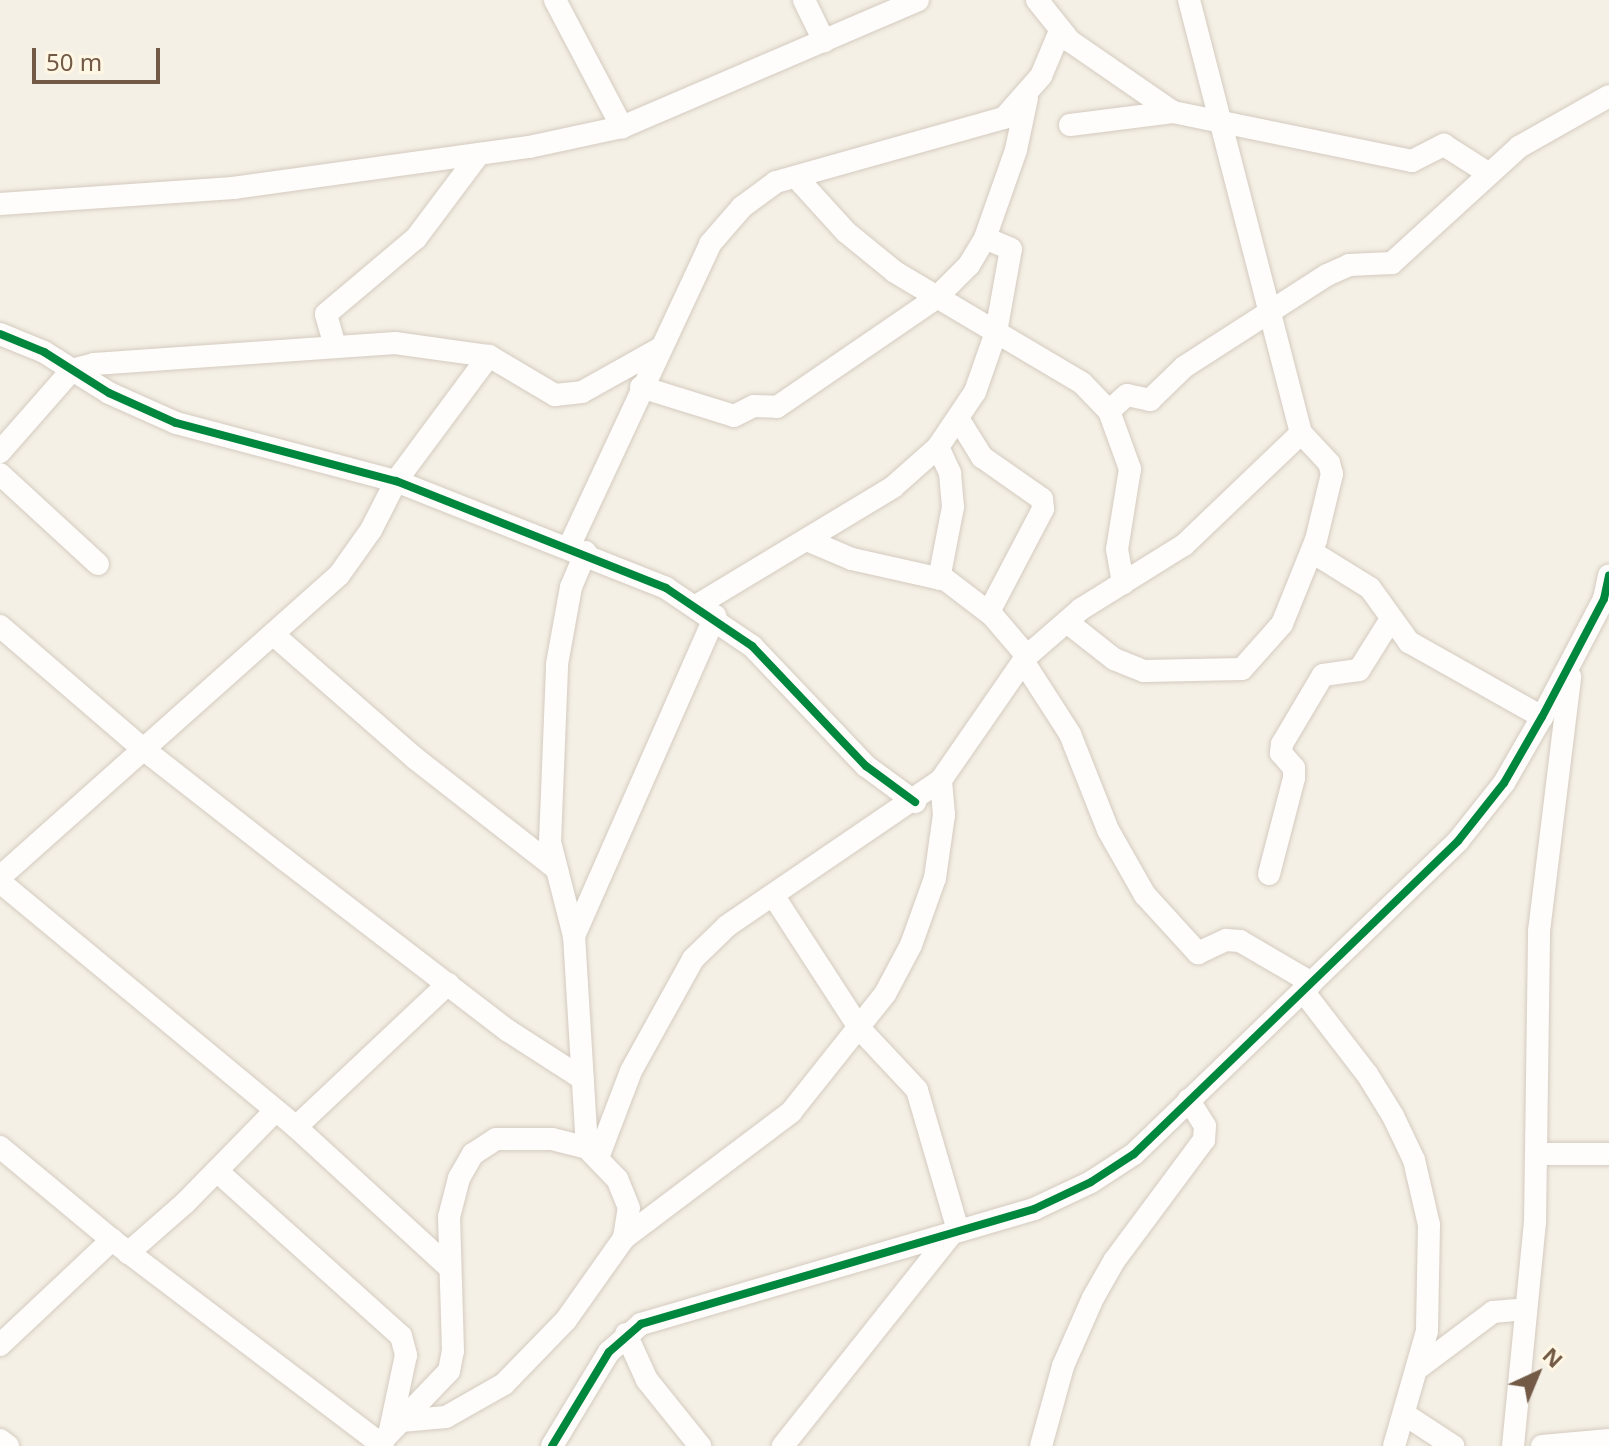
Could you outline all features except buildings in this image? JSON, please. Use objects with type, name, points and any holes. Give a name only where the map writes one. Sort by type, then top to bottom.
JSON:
[{"type":"street","points":[[555,0],[622,127]]},
{"type":"street","points":[[804,0],[824,41]]},
{"type":"street","points":[[0,204],[233,188],[479,154],[622,127],[918,0]]},
{"type":"street","points":[[1037,0],[1060,31],[1090,58],[1173,112]]},
{"type":"street","points":[[1067,622],[1114,659],[1144,671],[1242,669],[1282,624],[1312,552],[1332,469],[1301,433],[1189,0]]},
{"type":"street","points":[[641,387],[734,416],[754,406],[777,407],[936,298],[969,265],[985,238],[1016,150],[1027,98],[1060,31]]},
{"type":"street","points":[[1109,411],[1127,395],[1150,400],[1184,367],[1349,265],[1392,263],[1519,147],[1609,96]]},
{"type":"street","points":[[624,1238],[629,1208],[593,1152],[583,1079],[574,936],[554,867],[549,814],[557,664],[578,550],[641,387],[659,349],[710,244],[742,207],[776,182],[970,132],[1004,118],[1027,98]]},
{"type":"street","points":[[1070,125],[1173,112],[1412,161],[1444,145],[1488,173]]},
{"type":"street","points":[[335,346],[326,314],[409,246],[479,154]]},
{"type":"street","points":[[796,177],[846,232],[936,298],[1082,383],[1109,411],[1130,469],[1117,549],[1123,583]]},
{"type":"street","points":[[574,936],[705,611],[807,540],[916,472],[959,420],[996,332],[1011,249],[985,238]]},
{"type":"street","points":[[0,334],[72,370],[109,393],[176,423],[396,481],[578,550],[705,611],[752,646],[866,766],[915,802]]},
{"type":"street","points":[[0,452],[72,370],[141,358],[395,343],[489,356],[555,395],[582,392],[659,349]]},
{"type":"street","points":[[449,1267],[296,1127],[0,880],[90,801],[142,748],[275,636],[339,575],[371,530],[396,481],[489,356]]},
{"type":"street","points":[[959,420],[982,457],[1042,499],[1043,509],[989,612]]},
{"type":"street","points":[[593,1152],[631,1071],[693,959],[727,926],[915,802],[941,780],[1025,658],[1067,622],[1184,545],[1301,433]]},
{"type":"street","points":[[938,447],[950,473],[953,507],[939,579]]},
{"type":"street","points":[[0,474],[98,564]]},
{"type":"street","points":[[807,540],[852,559],[939,579],[989,612],[1025,658],[1070,734],[1108,830],[1145,895],[1198,953],[1226,940],[1240,941],[1307,987],[1367,1074],[1414,1160],[1429,1225],[1427,1331],[1394,1446]]},
{"type":"street","points":[[1312,552],[1351,572],[1370,588],[1409,642],[1542,717]]},
{"type":"street","points":[[552,1446],[609,1352],[641,1324],[957,1227],[1034,1209],[1091,1182],[1134,1154],[1458,841],[1504,783],[1542,717],[1606,599],[1609,576]]},
{"type":"street","points":[[1269,874],[1294,778],[1294,768],[1281,753],[1282,744],[1323,675],[1359,670],[1391,619]]},
{"type":"street","points":[[0,626],[142,748],[448,984],[583,1079]]},
{"type":"street","points":[[275,636],[416,759],[554,867]]},
{"type":"street","points":[[1513,1446],[1536,1154],[1539,931],[1572,664]]},
{"type":"street","points":[[388,1435],[446,1417],[504,1384],[566,1320],[624,1238],[791,1112],[885,994],[925,911],[942,846],[941,780]]},
{"type":"street","points":[[773,895],[860,1029],[917,1090],[957,1227]]},
{"type":"street","points":[[296,1127],[448,984]]},
{"type":"street","points":[[1041,1446],[1063,1366],[1093,1298],[1114,1261],[1204,1140],[1205,1126],[1189,1100]]},
{"type":"street","points":[[0,1345],[217,1171],[275,1111]]},
{"type":"street","points":[[388,1435],[449,1371],[453,1351],[449,1217],[459,1178],[473,1154],[496,1139],[552,1139],[593,1152]]},
{"type":"street","points":[[0,1147],[120,1246],[388,1435]]},
{"type":"street","points":[[1536,1154],[1609,1154]]},
{"type":"street","points":[[217,1171],[401,1336],[406,1355],[388,1435]]},
{"type":"street","points":[[783,1446],[957,1227]]},
{"type":"street","points":[[1417,1369],[1493,1312],[1526,1309]]},
{"type":"street","points":[[626,1334],[647,1380],[700,1446]]},
{"type":"street","points":[[1404,1414],[1453,1446]]},
{"type":"street","points":[[0,1440],[8,1446]]},
{"type":"street","points":[[1542,1446],[1609,1440]]},
{"type":"cycle path","points":[[0,334],[44,352],[109,393],[176,423],[396,481],[666,588],[752,646],[866,766],[915,802]]},
{"type":"cycle path","points":[[552,1446],[609,1352],[641,1324],[1034,1209],[1091,1182],[1134,1154],[1458,841],[1504,783],[1542,717],[1604,599],[1609,576]]}]
